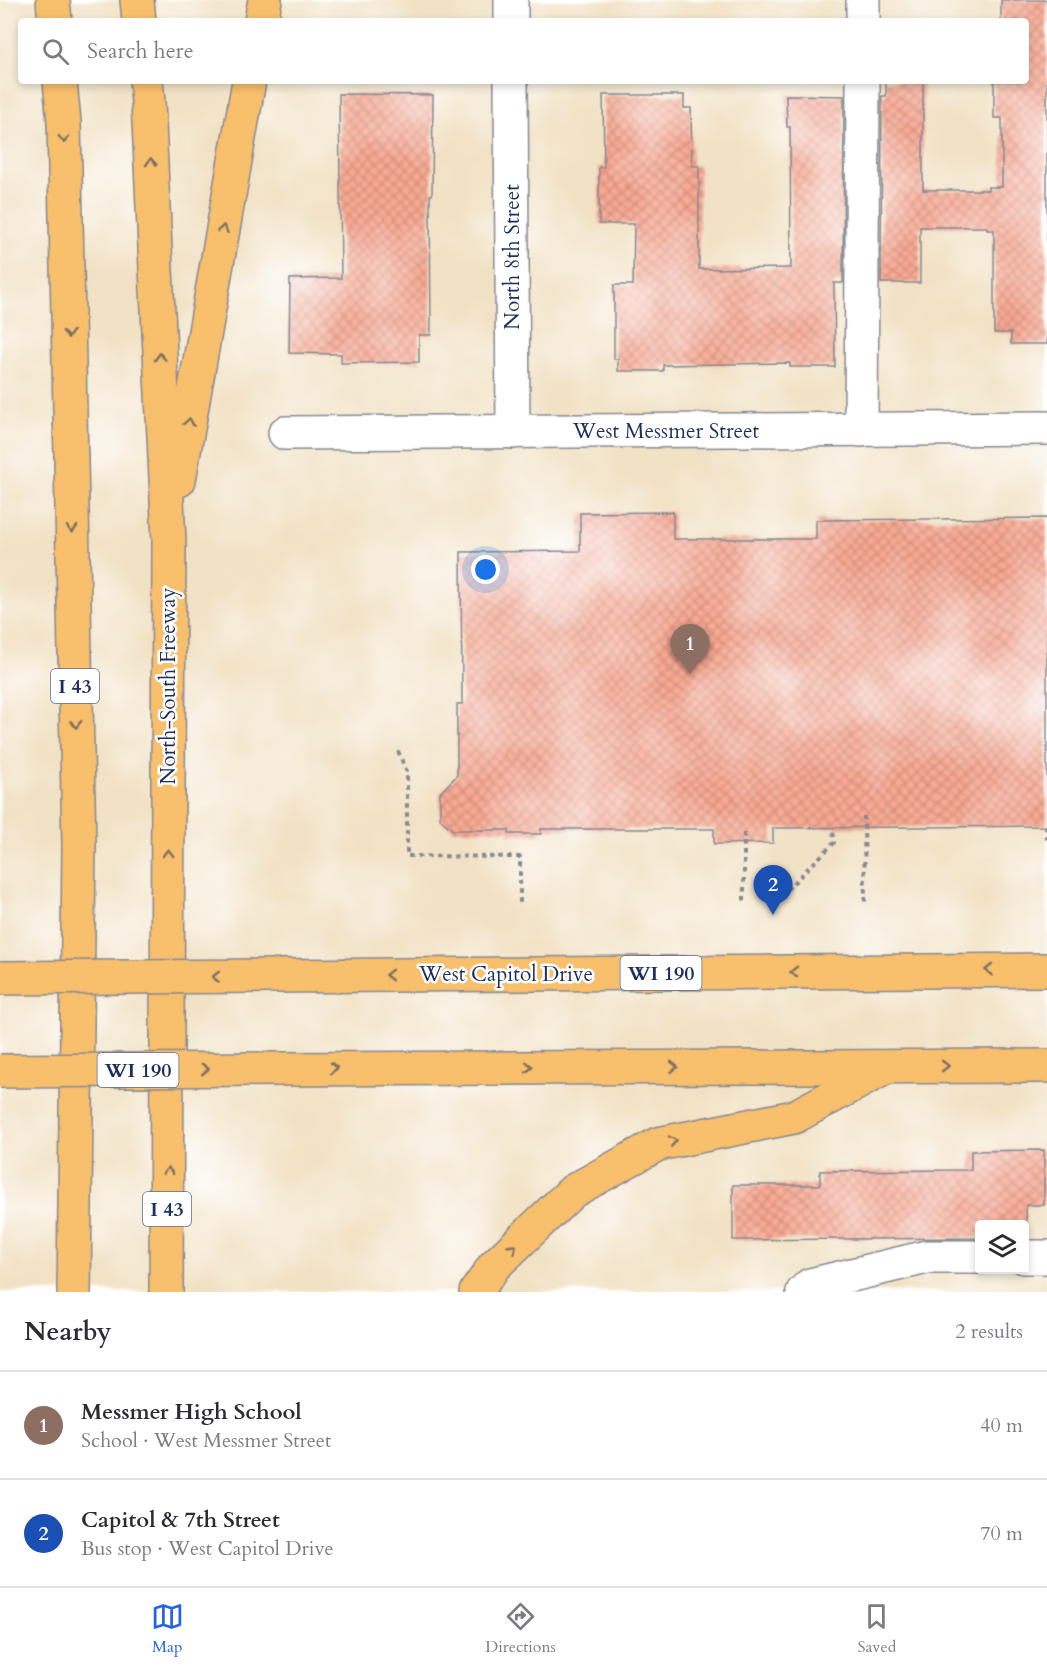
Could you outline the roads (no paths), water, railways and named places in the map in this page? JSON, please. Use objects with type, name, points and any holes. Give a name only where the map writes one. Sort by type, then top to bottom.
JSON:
[{"type":"main road","points":[[53,0],[55,18]]},
{"type":"main road","points":[[136,0],[139,18]]},
{"type":"main road","points":[[262,18],[265,0]]},
{"type":"main road","name":"I 43","points":[[60,84],[64,122],[79,845],[74,1292]]},
{"type":"main road","name":"North-South Freeway","points":[[146,84],[169,541],[166,1292]]},
{"type":"main road","points":[[169,541],[248,84]]},
{"type":"main road","name":"West Capitol Drive","points":[[0,978],[1047,970]]},
{"type":"main road","name":"WI 190","points":[[0,1071],[1047,1066]]},
{"type":"main road","points":[[476,1292],[494,1266],[573,1191],[658,1144],[794,1117],[886,1067]]},
{"type":"street","points":[[511,0],[511,18]]},
{"type":"street","points":[[863,0],[863,18]]},
{"type":"street","name":"North 8th Street","points":[[511,84],[513,432]]},
{"type":"street","points":[[861,430],[863,84]]},
{"type":"street","name":"West Messmer Street","points":[[285,433],[1047,428]]},
{"type":"street","points":[[803,1292],[810,1285],[927,1257],[975,1257]]},
{"type":"street","points":[[1029,1257],[1047,1257]]},
{"type":"place","name":"Messmer High School","points":[[690,674]]},
{"type":"place","name":"Capitol & 7th Street","points":[[773,915]]}]
